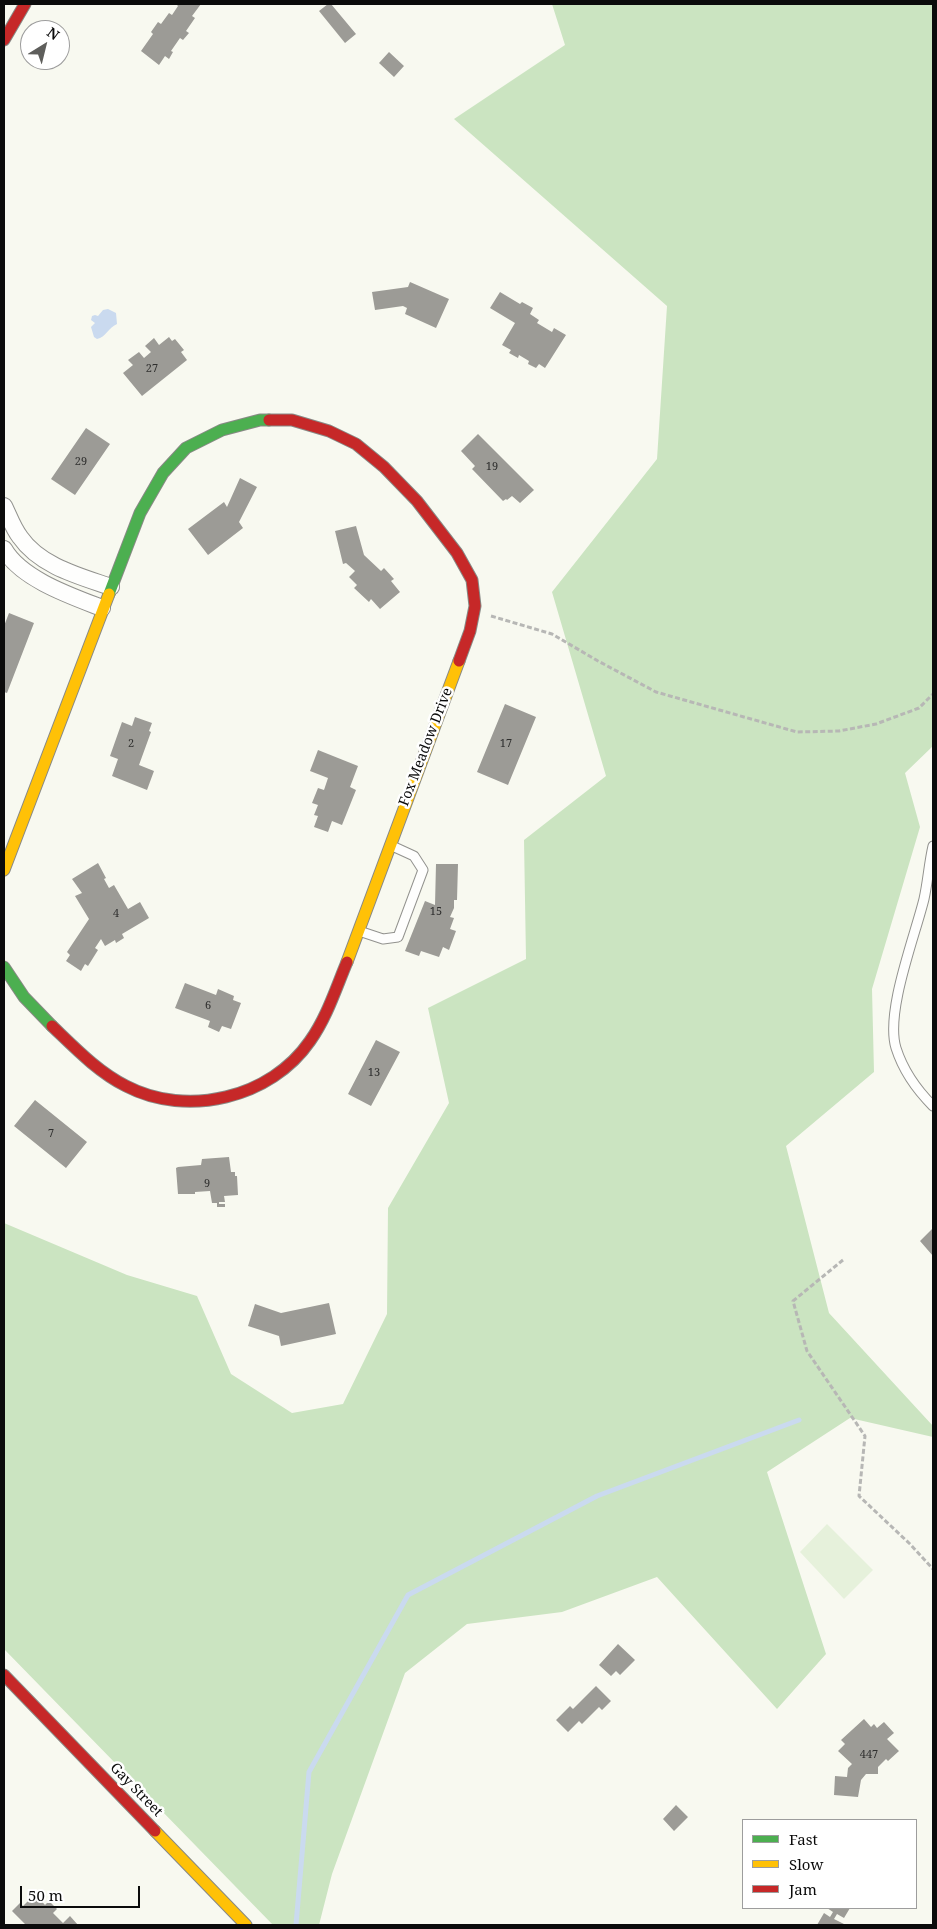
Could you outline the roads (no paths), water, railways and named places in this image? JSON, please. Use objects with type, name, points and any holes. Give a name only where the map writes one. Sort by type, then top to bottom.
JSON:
[{"type":"street","points":[[4,40],[24,4]]},
{"type":"street","name":"Fox Meadow Drive","points":[[4,870],[102,608],[140,513],[164,473],[186,448],[222,430],[260,420],[292,420],[329,431],[356,444],[384,467],[411,494],[458,553],[472,580],[475,606],[470,631],[358,930],[327,1008],[310,1043],[276,1075],[255,1088],[234,1097],[190,1103],[142,1093],[115,1081],[90,1063],[28,1002],[4,967]]},
{"type":"street","points":[[4,506],[20,537],[33,551],[75,574],[111,587]]},
{"type":"street","points":[[4,549],[22,568],[46,584],[102,608]]},
{"type":"street","name":"Gay Street","points":[[4,1675],[246,1925]]},
{"type":"lane","points":[[358,930],[383,938],[398,937],[423,870],[414,856],[390,845]]},
{"type":"lane","points":[[933,846],[924,898],[906,959],[894,1020],[896,1047],[912,1080],[933,1106]]},
{"type":"water","points":[[108,309],[116,313],[117,324],[97,339],[94,337],[91,327],[95,323],[91,320],[92,316],[98,316],[103,310]]},
{"type":"waterway","points":[[296,1925],[309,1772],[408,1595],[597,1496],[799,1420]]}]
